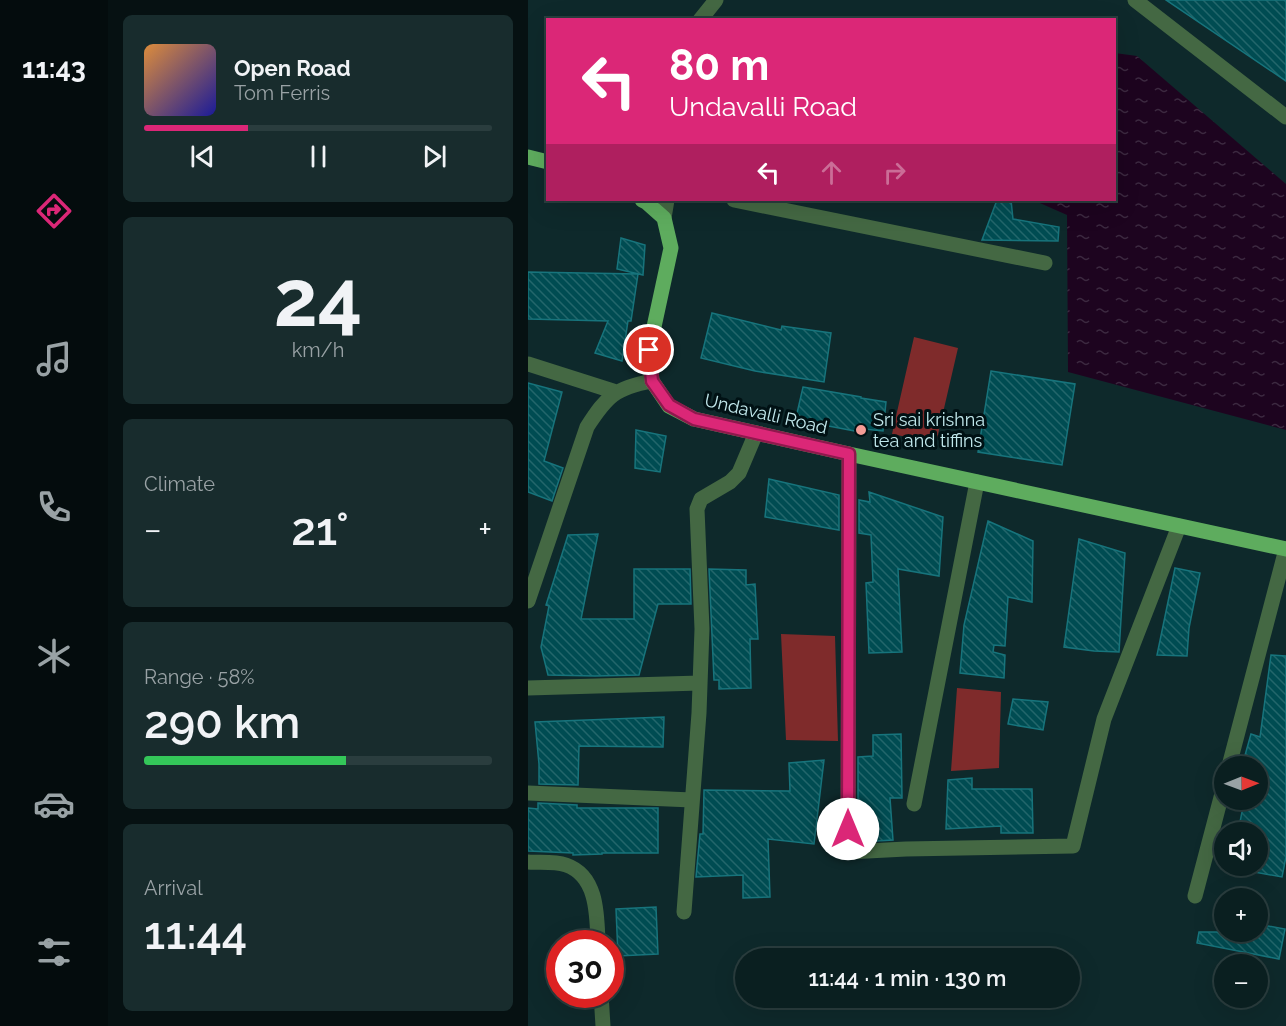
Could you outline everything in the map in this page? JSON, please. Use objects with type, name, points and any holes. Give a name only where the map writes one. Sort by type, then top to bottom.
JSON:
[{"type":"main road","points":[[528,157],[546,162]]},
{"type":"main road","points":[[644,201],[664,218],[671,248],[649,350],[652,381]]},
{"type":"main road","name":"Undavalli Road","points":[[652,381],[669,405],[694,419],[1286,549]]},
{"type":"street","points":[[702,18],[718,0]]},
{"type":"street","points":[[709,18],[718,0]]},
{"type":"street","points":[[1135,0],[1286,117]]},
{"type":"street","points":[[664,218],[667,201]]},
{"type":"street","points":[[739,201],[1045,263]]},
{"type":"street","points":[[528,364],[616,392]]},
{"type":"street","points":[[528,601],[533,569],[587,427],[600,407],[616,392],[633,384],[652,381]]},
{"type":"street","points":[[684,912],[702,629],[697,509],[701,499],[730,482],[739,473],[756,433]]},
{"type":"street","points":[[849,454],[848,852],[1073,846],[1104,719],[1179,526]]},
{"type":"street","points":[[914,804],[977,482]]},
{"type":"street","points":[[1232,756],[1286,549]]},
{"type":"street","points":[[528,688],[700,683]]},
{"type":"street","points":[[528,793],[692,800]]},
{"type":"street","points":[[1196,896],[1218,810]]},
{"type":"street","points":[[528,862],[566,865],[579,873],[590,888],[596,906],[597,930]]},
{"type":"street","points":[[602,1008],[603,1026]]},
{"type":"shaded area","points":[[914,337],[958,348],[936,443],[892,434]]},
{"type":"shaded area","points":[[781,634],[835,636],[838,741],[786,740]]},
{"type":"shaded area","points":[[957,688],[1001,692],[999,768],[951,771]]},
{"type":"water","points":[[1116,53],[1137,56],[1286,184],[1286,430],[1068,372],[1067,215],[1035,201],[1116,201]]},
{"type":"building","points":[[1166,0],[1286,0],[1286,81]]},
{"type":"building","points":[[997,201],[1011,201],[1013,219],[1059,227],[1058,241],[982,240]]},
{"type":"building","points":[[621,238],[645,245],[643,275],[617,269]]},
{"type":"building","points":[[528,272],[638,274],[622,361],[595,353],[608,321],[528,319]]},
{"type":"building","points":[[712,313],[781,330],[782,326],[831,333],[824,382],[755,371],[701,358]]},
{"type":"building","points":[[991,371],[1075,384],[1062,465],[978,452]]},
{"type":"building","points":[[528,383],[562,392],[544,461],[563,468],[552,501],[528,492]]},
{"type":"building","points":[[803,387],[886,402],[883,431],[855,428],[855,431],[795,422]]},
{"type":"building","points":[[636,430],[666,436],[660,472],[635,468]]},
{"type":"building","points":[[769,479],[839,495],[839,530],[765,517]]},
{"type":"building","points":[[869,492],[943,517],[939,576],[898,569],[902,652],[869,653],[866,583],[873,582],[871,535],[859,533],[859,500],[870,502]]},
{"type":"building","points":[[988,521],[1033,541],[1032,602],[1008,597],[1005,646],[994,645],[993,652],[1005,655],[1004,678],[960,673],[964,625]]},
{"type":"building","points":[[598,534],[581,619],[634,619],[634,569],[690,569],[691,604],[658,604],[639,675],[548,675],[541,647],[549,606],[546,605],[568,535]]},
{"type":"building","points":[[1079,539],[1125,553],[1119,652],[1064,647]]},
{"type":"building","points":[[1175,568],[1200,573],[1189,628],[1187,656],[1157,655]]},
{"type":"building","points":[[709,569],[746,570],[746,585],[755,584],[758,639],[750,639],[751,688],[719,689],[719,680],[714,680]]},
{"type":"building","points":[[1271,655],[1286,656],[1286,857],[1282,877],[1268,874],[1268,822],[1240,822],[1242,810],[1268,810],[1268,756],[1245,756],[1251,734],[1260,737]]},
{"type":"building","points":[[1013,699],[1048,702],[1043,730],[1008,724]]},
{"type":"building","points":[[664,717],[663,747],[579,746],[578,785],[539,784],[535,722]]},
{"type":"building","points":[[901,734],[902,798],[890,798],[893,840],[860,842],[858,757],[873,756],[873,735]]},
{"type":"building","points":[[824,760],[814,844],[768,839],[770,897],[743,898],[743,875],[696,877],[700,834],[703,834],[704,790],[790,791],[789,763]]},
{"type":"building","points":[[972,778],[972,789],[1032,789],[1033,833],[1001,833],[1001,826],[946,829],[948,780]]},
{"type":"building","points":[[538,803],[577,805],[577,808],[658,808],[658,853],[573,855],[573,853],[528,851],[528,808],[538,809]]},
{"type":"building","points":[[656,907],[658,954],[624,956],[624,930],[617,930],[616,909]]},
{"type":"building","points":[[1268,926],[1285,929],[1279,959],[1268,957],[1268,954],[1253,954],[1197,943],[1199,932],[1214,932],[1214,942],[1268,942]]},
{"type":"place","name":"Sri sai krishna tea and tiffins","points":[[861,430]]},
{"type":"route","points":[[649,350],[652,381],[669,405],[694,419],[849,454],[848,829]]}]
